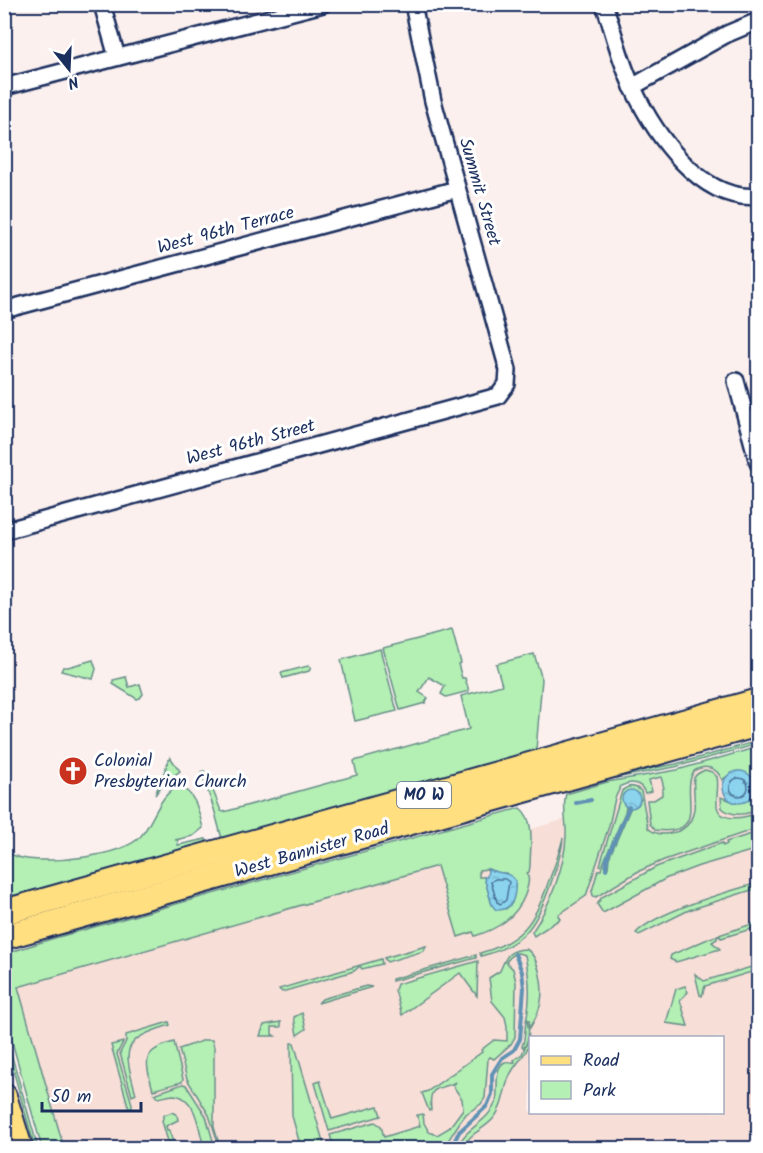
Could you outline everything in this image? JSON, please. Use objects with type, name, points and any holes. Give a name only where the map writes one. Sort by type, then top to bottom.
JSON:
[{"type":"main road","name":"West Bannister Road","points":[[4,912],[759,701]]},
{"type":"main road","name":"West Bannister Road","points":[[4,938],[759,724]]},
{"type":"main road","points":[[647,756],[676,758],[759,736]]},
{"type":"main road","points":[[4,1096],[20,1149]]},
{"type":"street","points":[[102,4],[117,57]]},
{"type":"street","points":[[4,87],[323,4]]},
{"type":"street","name":"Summit Street","points":[[413,4],[433,101],[508,370],[507,384],[504,387]]},
{"type":"street","points":[[604,4],[632,87],[660,134],[697,177],[720,190],[751,197],[759,196]]},
{"type":"street","points":[[632,87],[728,34],[759,21]]},
{"type":"street","name":"West 96th Terrace","points":[[4,310],[457,189]]},
{"type":"street","points":[[736,381],[759,463]]},
{"type":"street","name":"West 96th Street","points":[[4,531],[498,396],[504,387]]},
{"type":"shaded area","points":[[758,751],[758,1148],[42,1148],[8,1030],[4,961],[504,837],[580,815],[576,802]]},
{"type":"green space","points":[[452,630],[461,663],[458,664],[469,691],[446,697],[441,694],[445,686],[429,677],[419,692],[428,698],[425,703],[400,710],[383,648]]},
{"type":"green space","points":[[380,649],[397,711],[355,721],[341,660]]},
{"type":"green space","points":[[534,654],[542,679],[536,750],[222,839],[201,772],[204,771],[207,775],[221,811],[224,812],[357,775],[354,761],[469,729],[461,696],[502,685],[496,664]]},
{"type":"green space","points":[[93,660],[96,669],[93,679],[61,671],[63,667]]},
{"type":"green space","points":[[308,666],[311,668],[309,671],[283,678],[281,673]]},
{"type":"green space","points":[[126,677],[129,687],[140,684],[143,694],[140,698],[137,699],[113,684],[113,680]]},
{"type":"green space","points":[[758,741],[758,744],[675,767],[604,780],[564,791],[605,777],[676,764]]},
{"type":"green space","points":[[758,747],[758,785],[754,785],[751,777],[742,772],[733,773],[722,780],[717,772],[710,768],[694,771],[689,790],[690,811],[683,827],[672,830],[655,830],[650,824],[647,800],[654,800],[662,795],[664,788],[661,777],[649,780],[652,791],[645,793],[635,783],[621,786],[615,798],[609,826],[586,896],[558,915],[560,919],[534,936],[532,932],[550,899],[563,861],[566,836],[564,804],[566,794],[607,782],[677,770]]},
{"type":"green space","points":[[170,757],[180,771],[163,784],[155,795]]},
{"type":"green space","points":[[705,770],[717,777],[719,812],[734,818],[758,813],[758,828],[664,860],[637,872],[596,897],[593,896],[592,891],[598,870],[601,870],[600,865],[622,791],[631,786],[641,791],[648,828],[658,834],[671,833],[684,828],[691,819],[694,807],[694,778]],"holes":[[[641,799],[638,805],[631,807],[606,869],[603,864],[625,812],[626,807],[623,800]]]},
{"type":"green space","points":[[179,787],[193,798],[203,828],[193,836],[175,840],[178,840],[178,845],[206,839],[207,843],[5,898],[5,851],[20,858],[49,860],[83,857],[117,850],[140,837],[162,801],[172,790]]},
{"type":"green space","points":[[758,789],[758,809],[740,814],[730,813],[722,808],[721,797],[737,803]]},
{"type":"green space","points":[[520,808],[525,813],[530,827],[528,883],[521,903],[505,921],[475,936],[473,932],[458,937],[437,866],[18,987],[64,1148],[42,1148],[5,1017],[4,959],[14,951]],"holes":[[[488,869],[497,873],[506,873],[515,885],[512,903],[506,909],[492,905],[484,877],[479,877],[479,870]]]},
{"type":"green space","points":[[758,832],[758,849],[667,878],[603,913],[597,904],[602,897],[656,867],[722,843],[723,846],[727,844],[726,842]]},
{"type":"green space","points":[[563,838],[557,867],[534,921],[519,939],[509,946],[481,956],[480,953],[506,943],[516,936],[532,919],[543,897]]},
{"type":"green space","points":[[758,883],[758,888],[689,910],[639,935],[636,933],[646,925],[676,910]]},
{"type":"green space","points":[[758,922],[758,927],[721,938],[717,937],[712,942],[720,949],[676,962],[670,959],[671,955],[710,938]]},
{"type":"green space","points":[[426,946],[424,951],[387,962],[384,958]]},
{"type":"green space","points":[[526,949],[537,965],[542,995],[538,1012],[530,1028],[527,1019],[526,1044],[524,1048],[522,1046],[529,1005],[529,981],[525,955],[518,953],[512,955],[506,962],[513,969],[516,982],[515,1037],[511,1044],[494,1059],[490,1057],[488,1059],[485,1098],[481,1104],[466,1114],[445,1148],[334,1148],[330,1135],[375,1122],[381,1126],[384,1137],[420,1126],[417,1115],[423,1114],[424,1123],[429,1132],[437,1135],[449,1128],[463,1109],[462,1099],[453,1086],[456,1082],[433,1092],[429,1111],[422,1093],[482,1052],[481,1050],[494,1040],[507,1041],[505,1017],[492,1001],[489,978],[500,971],[511,952]]},
{"type":"green space","points":[[476,955],[476,958],[392,981],[392,979]]},
{"type":"green space","points":[[381,959],[382,964],[362,969],[360,966],[354,971],[282,992],[279,989]]},
{"type":"green space","points":[[478,961],[477,996],[460,973],[402,1015],[395,990],[397,984]]},
{"type":"green space","points":[[758,965],[758,970],[705,986],[702,996],[700,995],[695,974],[704,981]]},
{"type":"green space","points":[[366,986],[372,987],[318,1003],[322,999]]},
{"type":"green space","points":[[685,986],[688,992],[680,1000],[688,1026],[666,1023],[676,989]]},
{"type":"green space","points":[[302,1013],[306,1029],[297,1035],[294,1017]]},
{"type":"green space","points":[[169,1022],[170,1025],[154,1030],[134,1041],[130,1048],[129,1066],[136,1094],[132,1096],[120,1053],[126,1041],[126,1035]]},
{"type":"green space","points":[[281,1022],[281,1027],[272,1027],[272,1034],[275,1036],[260,1036],[264,1025]]},
{"type":"green space","points":[[5,1030],[38,1148],[35,1148],[5,1041]]},
{"type":"green space","points":[[529,1038],[526,1051],[510,1075],[497,1114],[472,1135],[463,1148],[457,1148],[465,1135],[487,1116],[496,1102],[501,1065],[506,1062],[515,1062],[514,1060],[522,1054]]},
{"type":"green space","points":[[205,1040],[212,1040],[214,1047],[214,1127],[220,1148],[209,1115],[187,1079],[179,1049]]},
{"type":"green space","points":[[123,1042],[117,1054],[132,1104],[132,1108],[129,1109],[111,1045]]},
{"type":"green space","points":[[174,1042],[182,1082],[153,1090],[148,1071],[148,1058],[156,1049]]},
{"type":"green space","points":[[291,1043],[294,1043],[325,1148],[301,1148],[292,1116]]},
{"type":"green space","points":[[320,1081],[332,1119],[378,1106],[381,1116],[329,1131],[315,1083]]},
{"type":"green space","points":[[186,1085],[206,1116],[215,1148],[204,1148],[196,1116],[187,1101],[173,1095],[159,1098],[154,1094]]},
{"type":"green space","points":[[172,1112],[177,1115],[178,1120],[166,1126],[175,1148],[170,1148],[162,1121],[164,1115]]},
{"type":"water","points":[[739,771],[750,776],[755,787],[750,798],[739,803],[728,798],[723,787],[728,776]]},
{"type":"water","points":[[631,790],[637,793],[640,799],[637,805],[631,808],[625,805],[622,799],[625,793]]},
{"type":"water","points":[[488,869],[510,875],[515,880],[513,901],[507,908],[496,910],[492,905],[484,877],[487,877]]},
{"type":"waterway","points":[[576,803],[591,800]]},
{"type":"waterway","points":[[606,869],[607,858],[629,807]]},
{"type":"waterway","points":[[451,1148],[459,1132],[487,1106],[492,1094],[492,1074],[502,1058],[514,1050],[520,1039],[524,988],[522,972],[515,954]]},
{"type":"place","name":"Colonial Presbyterian Church","points":[[73,771]]}]
